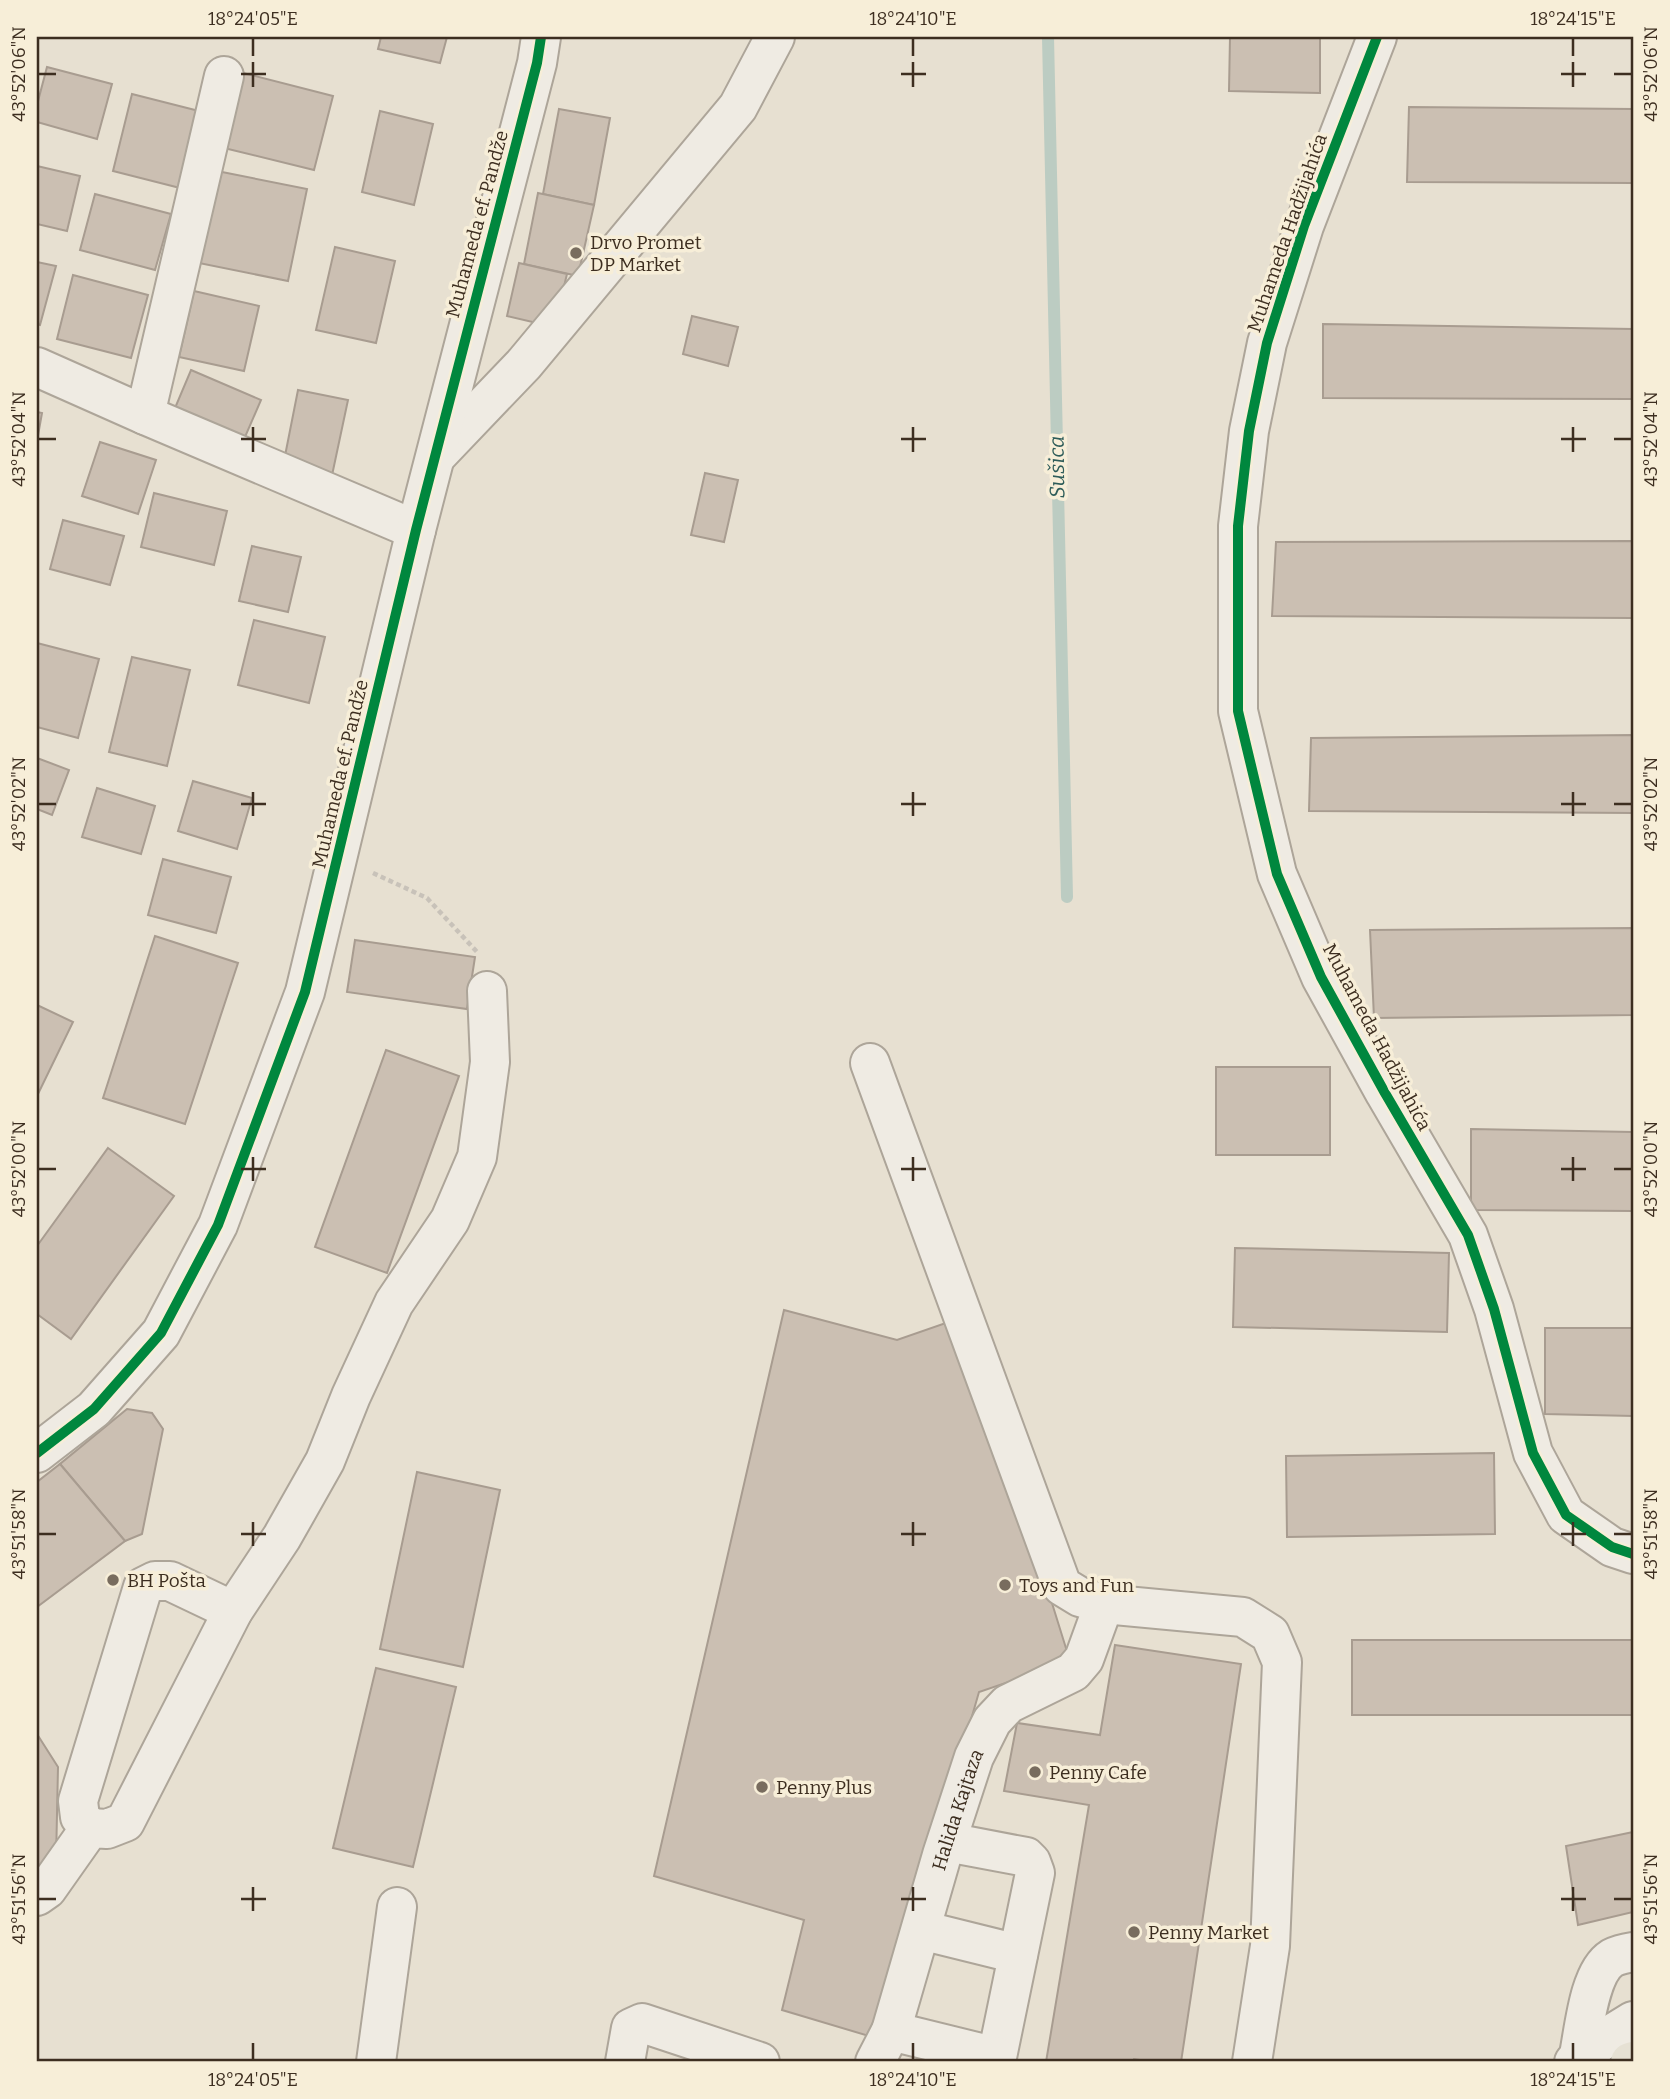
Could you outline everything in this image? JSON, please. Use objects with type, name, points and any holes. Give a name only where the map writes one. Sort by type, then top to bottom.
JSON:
[{"type":"street","name":"Muhameda ef. Pandže","points":[[37,1453],[94,1409],[161,1333],[218,1225],[305,992],[434,457],[541,37]]},
{"type":"street","points":[[434,457],[524,364],[738,107],[775,37]]},
{"type":"street","name":"Muhameda Hadžijahića","points":[[1377,37],[1304,226],[1264,355],[1249,430],[1238,526],[1238,711],[1277,874],[1321,977],[1468,1235],[1494,1309],[1533,1453],[1566,1515],[1612,1547],[1633,1554]]},
{"type":"street","points":[[145,415],[224,76]]},
{"type":"street","points":[[37,367],[416,530]]},
{"type":"street","points":[[233,1611],[170,1581],[155,1581],[143,1587],[78,1801],[80,1817],[90,1828],[107,1829],[125,1822],[233,1611],[282,1537],[325,1461],[351,1396],[394,1303],[450,1220],[477,1157],[491,1062],[487,991]]},
{"type":"street","points":[[870,1062],[1062,1586],[1080,1597],[1104,1604],[1243,1617],[1270,1634],[1282,1662],[1270,1946],[1252,2062]]},
{"type":"street","name":"Halida Kajtaza","points":[[883,2047],[974,1757],[992,1721],[1008,1704],[1073,1672],[1084,1659],[1104,1604]]},
{"type":"street","points":[[37,1896],[47,1889],[90,1828]]},
{"type":"street","points":[[883,2047],[997,2060],[1035,1873],[1026,1857],[947,1842]]},
{"type":"street","points":[[376,2062],[397,1907]]},
{"type":"street","points":[[921,1930],[1018,1954]]},
{"type":"street","points":[[1576,2061],[1594,1984],[1601,1968],[1614,1957],[1633,1952]]},
{"type":"street","points":[[1576,2061],[1633,2021]]},
{"type":"street","points":[[625,2062],[631,2028],[642,2023],[760,2062]]},
{"type":"path","points":[[336,866],[377,874],[427,898],[479,954],[487,991]]},
{"type":"building","points":[[381,37],[447,37],[440,63],[378,49]]},
{"type":"building","points":[[1230,37],[1320,37],[1320,93],[1229,91]]},
{"type":"building","points":[[47,67],[112,84],[97,139],[37,122],[37,105]]},
{"type":"building","points":[[243,73],[333,96],[314,170],[224,148]]},
{"type":"building","points":[[132,94],[199,111],[180,188],[113,171]]},
{"type":"building","points":[[1409,107],[1633,109],[1633,183],[1407,182]]},
{"type":"building","points":[[559,109],[610,118],[594,205],[543,194]]},
{"type":"building","points":[[380,111],[433,124],[414,205],[362,192]]},
{"type":"building","points":[[37,166],[80,176],[67,231],[37,224]]},
{"type":"building","points":[[212,170],[307,189],[288,281],[194,262]]},
{"type":"building","points":[[538,193],[594,205],[578,276],[524,264]]},
{"type":"building","points":[[95,194],[171,214],[155,270],[80,250]]},
{"type":"building","points":[[335,247],[395,261],[376,343],[316,330]]},
{"type":"building","points":[[37,262],[56,266],[40,325],[37,324]]},
{"type":"building","points":[[519,263],[567,274],[554,327],[507,316]]},
{"type":"building","points":[[73,275],[148,295],[131,358],[57,339]]},
{"type":"building","points":[[194,291],[259,306],[244,371],[179,357]]},
{"type":"building","points":[[692,316],[738,327],[728,366],[683,354]]},
{"type":"building","points":[[1323,324],[1633,329],[1633,399],[1323,398]]},
{"type":"building","points":[[191,370],[261,400],[245,437],[175,408]]},
{"type":"building","points":[[298,390],[348,400],[331,480],[282,471]]},
{"type":"building","points":[[37,412],[42,413],[37,441]]},
{"type":"building","points":[[100,442],[156,460],[138,514],[82,496]]},
{"type":"building","points":[[705,473],[738,480],[724,542],[691,535]]},
{"type":"building","points":[[154,493],[227,511],[214,565],[141,547]]},
{"type":"building","points":[[63,520],[124,536],[110,585],[50,569]]},
{"type":"building","points":[[1633,541],[1633,618],[1272,616],[1276,542]]},
{"type":"building","points":[[252,546],[301,557],[288,612],[239,601]]},
{"type":"building","points":[[254,620],[325,637],[309,703],[238,685]]},
{"type":"building","points":[[37,643],[99,659],[78,738],[37,727]]},
{"type":"building","points":[[132,657],[190,670],[167,766],[109,752]]},
{"type":"building","points":[[1633,735],[1633,813],[1309,811],[1311,738]]},
{"type":"building","points":[[37,758],[69,770],[52,815],[37,809]]},
{"type":"building","points":[[193,781],[252,798],[237,849],[178,831]]},
{"type":"building","points":[[97,788],[155,806],[141,854],[82,837]]},
{"type":"building","points":[[163,859],[231,877],[216,933],[148,915]]},
{"type":"building","points":[[1633,928],[1633,1015],[1374,1018],[1370,930]]},
{"type":"building","points":[[155,936],[238,963],[185,1124],[103,1098]]},
{"type":"building","points":[[355,940],[475,957],[467,1009],[347,992]]},
{"type":"building","points":[[37,1005],[73,1022],[37,1096]]},
{"type":"building","points":[[386,1050],[459,1076],[387,1273],[315,1247]]},
{"type":"building","points":[[1216,1067],[1330,1067],[1330,1155],[1216,1155]]},
{"type":"building","points":[[1471,1129],[1633,1132],[1633,1211],[1471,1210]]},
{"type":"building","points":[[108,1148],[174,1196],[71,1339],[37,1314],[37,1246]]},
{"type":"building","points":[[1235,1248],[1449,1253],[1447,1332],[1233,1327]]},
{"type":"building","points":[[784,1310],[897,1340],[963,1317],[1070,1661],[979,1692],[879,2039],[782,2010],[804,1920],[654,1876]]},
{"type":"building","points":[[1545,1328],[1633,1328],[1633,1416],[1545,1414]]},
{"type":"building","points":[[127,1409],[152,1413],[163,1429],[142,1534],[125,1541],[60,1464]]},
{"type":"building","points":[[1494,1453],[1495,1534],[1287,1537],[1286,1456]]},
{"type":"building","points":[[60,1464],[125,1541],[37,1607],[37,1482]]},
{"type":"building","points":[[417,1472],[500,1490],[463,1667],[380,1649]]},
{"type":"building","points":[[1352,1640],[1633,1640],[1633,1715],[1352,1715]]},
{"type":"building","name":"Penny Market","points":[[1115,1645],[1241,1664],[1181,2062],[1134,2059],[1133,2062],[1046,2062],[1089,1805],[1004,1791],[1017,1723],[1100,1735]]},
{"type":"building","points":[[376,1668],[456,1687],[413,1867],[333,1848]]},
{"type":"building","points":[[37,1734],[58,1767],[56,1861],[37,1879]]},
{"type":"building","points":[[1633,1832],[1633,1912],[1578,1925],[1566,1846]]},
{"type":"waterway","name":"Sušica","points":[[1048,37],[1067,897]]},
{"type":"cycle path","points":[[37,1453],[94,1409],[161,1333],[218,1225],[305,992],[416,530],[537,63],[541,37]]},
{"type":"cycle path","points":[[1377,37],[1304,226],[1267,343],[1249,431],[1238,526],[1238,711],[1277,874],[1321,977],[1468,1235],[1494,1309],[1533,1453],[1566,1515],[1612,1547],[1633,1554]]},
{"type":"place","name":"Drvo Promet DP Market","points":[[576,253]]},
{"type":"place","name":"BH Pošta","points":[[113,1580]]},
{"type":"place","name":"Toys and Fun","points":[[1005,1585]]},
{"type":"place","name":"Penny Cafe","points":[[1035,1772]]},
{"type":"place","name":"Penny Plus","points":[[762,1787]]},
{"type":"place","name":"Penny Market","points":[[1134,1932]]}]
